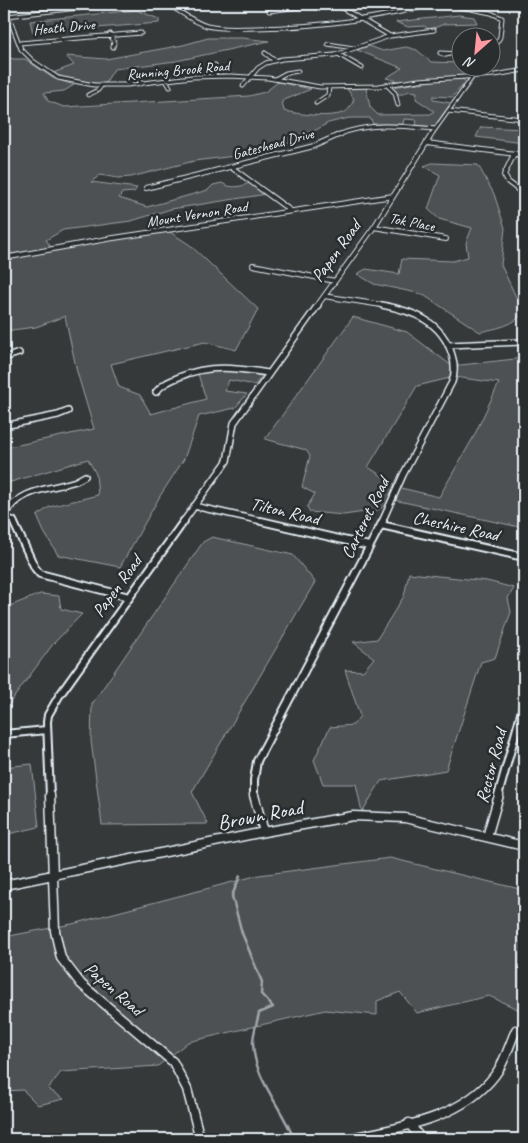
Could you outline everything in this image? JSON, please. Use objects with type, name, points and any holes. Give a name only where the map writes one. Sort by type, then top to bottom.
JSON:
[{"type":"street","points":[[5,14],[114,4]]},
{"type":"street","points":[[167,4],[182,11],[201,24],[219,28],[294,27],[402,12],[435,4]]},
{"type":"street","points":[[269,11],[320,4]]},
{"type":"street","points":[[335,4],[390,36]]},
{"type":"street","points":[[446,4],[502,18],[503,28],[500,34]]},
{"type":"street","name":"Running Brook Road","points":[[5,14],[26,54],[58,78],[77,83],[101,86],[142,84],[214,76],[250,76],[329,87],[388,86],[417,80],[452,78]]},
{"type":"street","points":[[243,86],[249,82],[250,76],[258,66],[274,60],[338,54],[384,40],[390,36],[434,30]]},
{"type":"street","name":"Heath Drive","points":[[19,43],[110,34],[141,33]]},
{"type":"street","points":[[110,34],[114,42],[113,47]]},
{"type":"street","points":[[328,44],[353,48]]},
{"type":"street","points":[[265,53],[274,60]]},
{"type":"street","points":[[338,54],[362,68]]},
{"type":"street","points":[[214,76],[215,65]]},
{"type":"street","name":"Running Brook Road","points":[[500,73],[524,70]]},
{"type":"street","points":[[276,79],[285,74],[298,71]]},
{"type":"street","points":[[141,77],[139,80],[142,84]]},
{"type":"street","name":"Papen Road","points":[[200,1139],[188,1087],[183,1075],[173,1062],[80,984],[61,958],[55,931],[47,730],[48,714],[227,460],[231,446],[232,427],[268,373],[374,227],[469,78]]},
{"type":"street","points":[[166,80],[170,88]]},
{"type":"street","points":[[88,95],[98,90],[101,86]]},
{"type":"street","points":[[388,86],[395,93],[398,105]]},
{"type":"street","points":[[316,104],[326,97],[329,87]]},
{"type":"street","points":[[448,110],[524,119]]},
{"type":"street","name":"Gateshead Drive","points":[[146,188],[314,146],[355,128],[390,125],[435,129]]},
{"type":"street","points":[[426,143],[524,155]]},
{"type":"street","points":[[514,154],[504,176],[508,182],[524,194]]},
{"type":"street","points":[[231,167],[291,211]]},
{"type":"street","name":"Mount Vernon Road","points":[[4,258],[107,239],[394,196]]},
{"type":"street","points":[[377,198],[389,203]]},
{"type":"street","name":"Tok Place","points":[[374,227],[446,239]]},
{"type":"street","points":[[253,265],[335,281]]},
{"type":"street","name":"Carteret Road","points":[[264,832],[255,805],[252,783],[257,761],[381,525],[403,475],[452,382],[455,372],[448,345],[436,327],[422,317],[380,306],[324,296]]},
{"type":"street","points":[[448,345],[524,342]]},
{"type":"street","points":[[4,358],[19,354]]},
{"type":"street","points":[[156,392],[162,385],[209,367],[230,366],[268,373]]},
{"type":"street","points":[[4,426],[58,415],[68,411]]},
{"type":"street","points":[[85,476],[77,481],[22,496],[10,505],[5,514],[15,523],[35,568],[40,574],[129,597]]},
{"type":"street","name":"Tilton Road","points":[[194,506],[369,546]]},
{"type":"street","name":"Cheshire Road","points":[[381,525],[524,557]]},
{"type":"street","name":"Rector Road","points":[[487,837],[524,703]]},
{"type":"street","points":[[4,734],[47,730]]},
{"type":"street","name":"Brown Road","points":[[4,885],[346,817],[405,818],[524,846]]},
{"type":"street","points":[[346,1139],[409,1123],[447,1111],[464,1103],[484,1089],[495,1076],[516,1030]]},
{"type":"street","points":[[409,1123],[422,1139]]},
{"type":"shaded area","points":[[136,10],[159,19],[159,23],[33,33],[30,21]]},
{"type":"shaded area","points":[[459,15],[474,17],[477,23],[444,24],[429,30],[425,26],[408,27],[396,22]]},
{"type":"shaded area","points":[[208,38],[243,38],[269,41],[176,61],[114,69],[104,85],[62,77],[53,73],[74,65],[66,56],[106,59],[183,45]]},
{"type":"shaded area","points":[[369,46],[383,51],[406,47],[417,50],[431,62],[450,63],[450,77],[403,82],[386,78],[402,68],[357,50]]},
{"type":"shaded area","points":[[4,56],[13,59],[25,59],[53,78],[74,85],[64,91],[44,93],[48,101],[64,107],[249,96],[265,92],[278,82],[311,89],[282,101],[284,111],[315,115],[339,114],[348,110],[354,99],[347,89],[366,88],[370,107],[378,115],[431,114],[434,111],[416,99],[417,92],[409,91],[397,94],[392,87],[438,80],[462,79],[466,82],[452,97],[433,96],[433,100],[451,103],[434,127],[416,125],[417,120],[404,119],[403,124],[373,124],[370,118],[349,118],[328,123],[316,130],[295,136],[292,142],[235,156],[194,161],[131,177],[118,178],[100,175],[91,182],[137,188],[134,192],[122,193],[119,198],[147,207],[208,190],[213,185],[222,183],[236,187],[250,183],[267,194],[171,209],[131,221],[63,230],[46,240],[52,248],[11,254],[7,243],[4,244]]},
{"type":"shaded area","points":[[481,127],[524,129],[524,143],[476,137]]},
{"type":"shaded area","points":[[432,163],[478,165],[494,194],[505,228],[501,265],[516,297],[524,304],[523,311],[519,317],[508,324],[480,332],[422,294],[374,284],[357,274],[366,269],[399,274],[402,259],[453,261],[468,257],[466,243],[472,228],[439,219],[428,209],[440,175],[424,166]]},
{"type":"shaded area","points":[[167,230],[190,245],[258,309],[236,350],[205,342],[111,364],[119,387],[140,395],[151,414],[206,399],[198,374],[220,369],[262,376],[255,385],[229,380],[225,391],[247,394],[235,408],[199,416],[184,459],[160,496],[120,567],[58,555],[37,516],[49,507],[98,495],[96,474],[88,459],[4,484],[4,448],[94,429],[77,372],[65,316],[36,327],[4,331],[4,274],[6,258]]},
{"type":"shaded area","points":[[353,317],[407,332],[452,366],[524,358],[524,528],[394,500],[378,510],[344,515],[310,512],[307,507],[315,494],[302,487],[310,456],[306,450],[265,439]],"holes":[[[454,377],[499,383],[473,438],[439,497],[401,488],[368,467],[417,386]]]},
{"type":"shaded area","points":[[212,537],[293,555],[315,582],[192,792],[208,824],[102,825],[91,741],[92,704],[203,542]]},
{"type":"shaded area","points":[[409,573],[487,581],[514,588],[508,598],[511,612],[495,658],[481,662],[446,770],[381,781],[362,812],[356,784],[323,784],[314,760],[330,727],[353,725],[360,716],[345,670],[363,671],[374,658],[353,642],[377,639],[404,596]]},
{"type":"shaded area","points":[[40,594],[59,596],[61,609],[82,614],[53,644],[9,704],[4,704],[4,605],[7,607]]},
{"type":"shaded area","points":[[32,764],[39,827],[4,835],[4,767]]},
{"type":"shaded area","points":[[390,858],[524,890],[524,1012],[489,996],[417,1013],[400,992],[377,1001],[377,1015],[325,1010],[188,1042],[158,1066],[61,1072],[48,1089],[64,1099],[38,1105],[23,1090],[4,1091],[4,937],[72,924],[259,875]]},
{"type":"waterway","points":[[240,876],[232,896],[242,933],[262,982],[261,994],[273,1007],[259,1013],[253,1039],[255,1056],[263,1081],[294,1139]]}]
